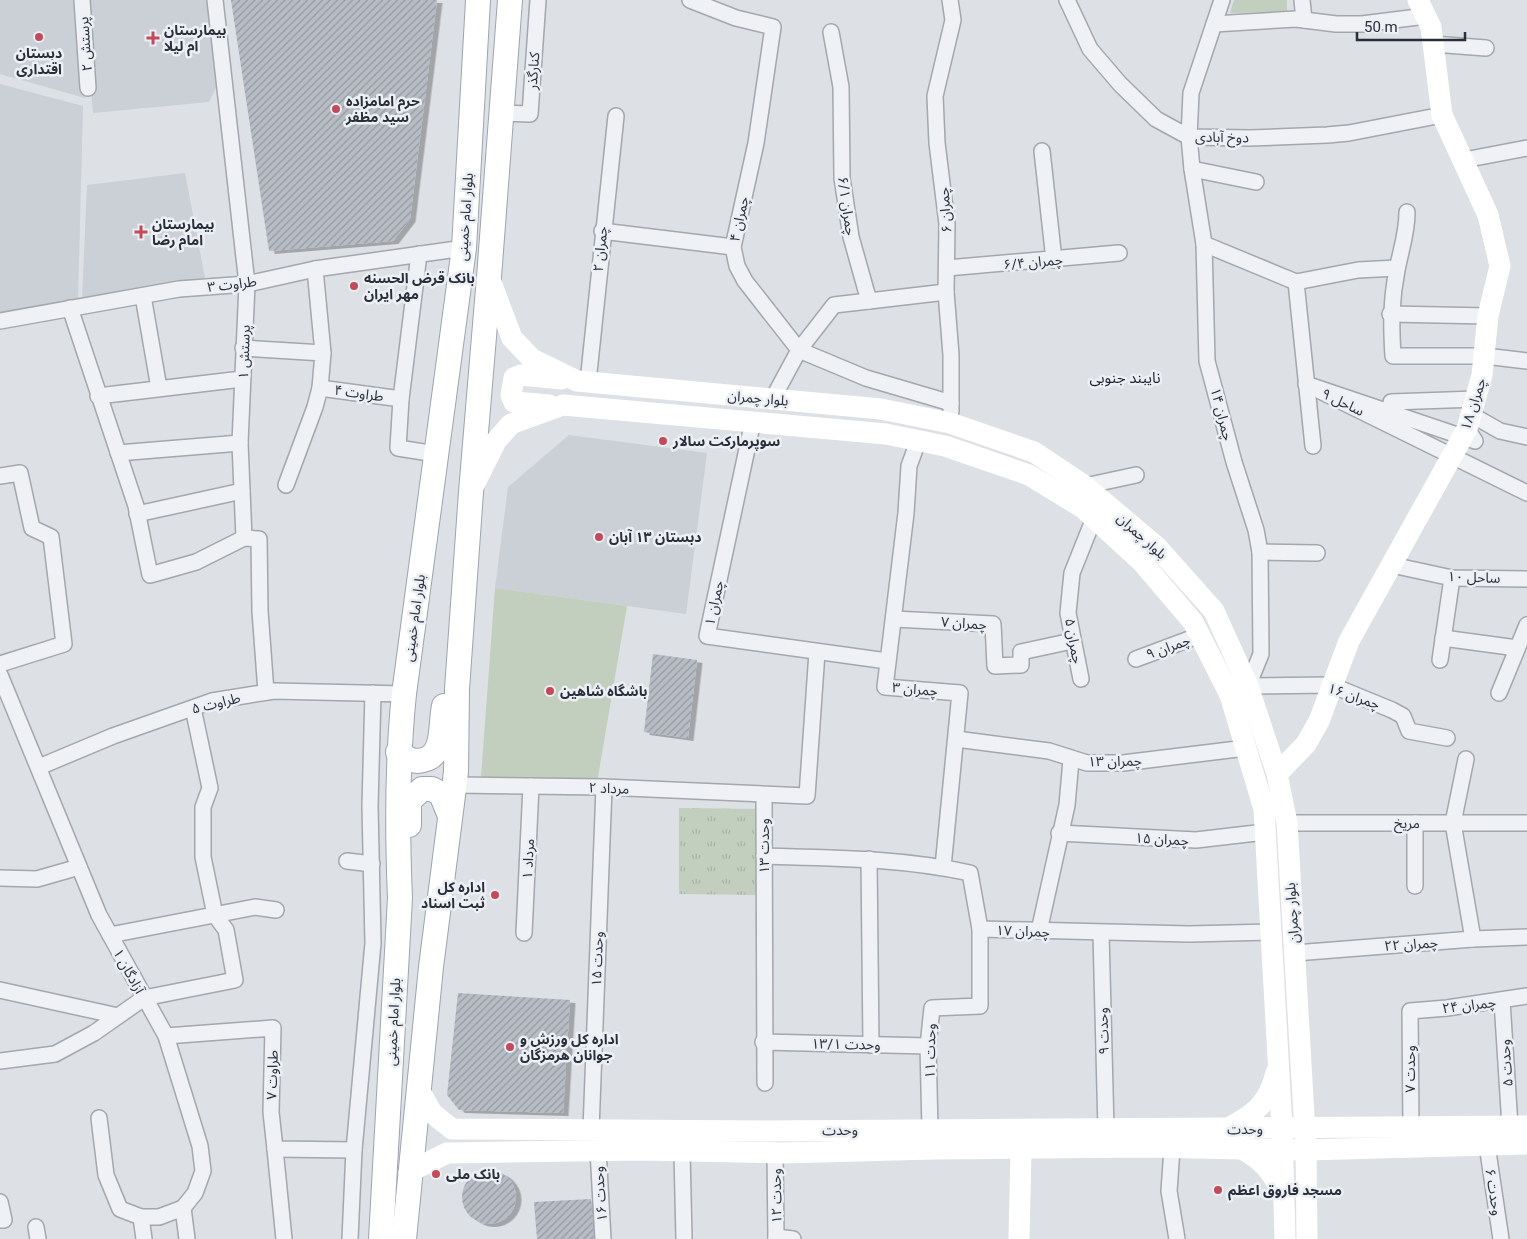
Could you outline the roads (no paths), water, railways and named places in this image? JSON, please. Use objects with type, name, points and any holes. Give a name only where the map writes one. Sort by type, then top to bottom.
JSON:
[{"type":"main road","name":"بلوار امام خمینی","points":[[381,1239],[400,898],[398,752],[404,694],[464,248],[478,0]]},
{"type":"main road","name":"بلوار امام خمینی","points":[[404,1239],[418,1088],[454,785],[457,689],[471,492],[490,277],[510,0]]},
{"type":"main road","name":"چمران ۱۸","points":[[1277,774],[1306,744],[1319,721],[1331,685],[1350,641],[1472,414],[1486,356],[1488,316],[1500,266],[1488,215],[1442,115],[1431,27],[1422,8]]},
{"type":"main road","name":"بلوار چمران","points":[[490,277],[512,338],[532,359],[582,382],[772,400],[950,413],[1034,452],[1085,486],[1158,547],[1214,611],[1248,686],[1277,774],[1287,823],[1305,1128],[1307,1239]]},
{"type":"main road","points":[[563,405],[514,402],[511,395],[514,378],[521,374],[582,382]]},
{"type":"main road","name":"بلوار چمران","points":[[471,492],[484,460],[496,441],[511,424],[563,405],[886,434],[945,446],[1029,475],[1083,508],[1142,562],[1193,622],[1230,695],[1264,809],[1279,1064],[1285,1239]]},
{"type":"main road","points":[[945,446],[950,413]]},
{"type":"main road","points":[[398,752],[408,760],[417,761],[431,758],[436,752],[439,742],[446,698],[457,689]]},
{"type":"main road","points":[[400,898],[409,838],[409,801],[422,789],[432,789],[441,794],[450,816]]},
{"type":"main road","points":[[1227,1129],[1248,1117],[1264,1104],[1279,1064]]},
{"type":"main road","points":[[1302,1084],[1310,1101],[1319,1112],[1328,1121],[1343,1127]]},
{"type":"main road","points":[[418,1088],[432,1113],[452,1129]]},
{"type":"main road","points":[[1305,1128],[1518,1126]]},
{"type":"main road","name":"وحدت","points":[[410,1172],[447,1153],[594,1140],[768,1131],[930,1129],[1055,1139],[1106,1139],[1227,1129],[1305,1128]]},
{"type":"main road","points":[[447,1153],[438,1147],[436,1138],[444,1130],[452,1129]]},
{"type":"main road","name":"وحدت","points":[[452,1129],[594,1140],[682,1152],[774,1153],[933,1149],[1021,1150],[1055,1139]]},
{"type":"main road","name":"وحدت","points":[[1106,1139],[1172,1148],[1306,1150]]},
{"type":"main road","points":[[1306,1150],[1527,1144]]},
{"type":"main road","points":[[1242,1149],[1260,1159],[1272,1174],[1284,1200]]},
{"type":"main road","points":[[1307,1184],[1317,1165],[1340,1149]]},
{"type":"main road","points":[[1019,1239],[1021,1150]]},
{"type":"street","name":"پرستش ۲","points":[[82,0],[88,88]]},
{"type":"street","name":"پرستش ۱","points":[[215,0],[247,284],[240,442],[244,538]]},
{"type":"street","name":"کنارگذر","points":[[501,113],[530,114],[538,0]]},
{"type":"street","name":"چمران ۴","points":[[690,0],[736,18],[773,27],[756,143],[733,247],[737,266],[745,281],[799,350],[950,413]]},
{"type":"street","name":"چمران ۶","points":[[950,0],[953,20],[935,96],[937,143],[947,224],[946,292],[951,355],[950,413]]},
{"type":"street","name":"دوخ آبادی","points":[[1067,0],[1090,49],[1120,84],[1156,119],[1189,137],[1250,138],[1342,134],[1442,115]]},
{"type":"street","name":"چمران ۱۴","points":[[1222,0],[1191,93],[1189,137],[1204,244],[1207,361],[1234,462],[1256,530],[1260,552],[1261,654],[1248,686]]},
{"type":"street","points":[[1302,0],[1304,20]]},
{"type":"street","points":[[1214,24],[1296,19],[1336,24],[1362,24],[1422,8]]},
{"type":"street","name":"چمران ۶/۱","points":[[831,32],[840,87],[842,178],[851,237],[869,301]]},
{"type":"street","points":[[1432,44],[1486,48]]},
{"type":"street","name":"چمران ۲","points":[[582,382],[616,116]]},
{"type":"street","points":[[1464,160],[1527,148]]},
{"type":"street","points":[[1042,151],[1054,260]]},
{"type":"street","points":[[1192,169],[1256,182]]},
{"type":"street","points":[[1407,212],[1407,231],[1397,268],[1390,314],[1393,356],[1486,356],[1527,361]]},
{"type":"street","points":[[602,231],[733,247]]},
{"type":"street","points":[[1204,244],[1296,282],[1358,270],[1397,268]]},
{"type":"street","name":"طراوت ۳","points":[[0,321],[180,289],[247,284],[315,269],[464,248]]},
{"type":"street","name":"چمران ۶/۴","points":[[947,268],[1119,253]]},
{"type":"street","points":[[401,399],[419,254]]},
{"type":"street","name":"طراوت ۴","points":[[286,484],[315,407],[320,388],[323,353],[315,269]]},
{"type":"street","points":[[1296,282],[1313,446]]},
{"type":"street","points":[[772,400],[799,350],[834,305],[946,292]]},
{"type":"street","points":[[143,296],[159,388]]},
{"type":"street","points":[[70,308],[137,514],[150,575],[196,562],[244,538],[259,539],[260,611],[266,692]]},
{"type":"street","points":[[1390,314],[1488,316]]},
{"type":"street","points":[[243,348],[323,353]]},
{"type":"street","points":[[98,396],[242,379]]},
{"type":"street","name":"ساحل ۹","points":[[1306,384],[1475,441],[1472,414]]},
{"type":"street","name":"ساحل ۹","points":[[1306,384],[1527,493]]},
{"type":"street","name":"طراوت ۴","points":[[320,388],[401,399],[398,448],[436,454]]},
{"type":"street","points":[[1391,402],[1472,414],[1500,431],[1527,437]]},
{"type":"street","name":"چمران ۱","points":[[753,421],[707,636],[887,661]]},
{"type":"street","name":"چمران ۳","points":[[918,441],[909,466],[906,512],[885,687],[960,693],[943,867]]},
{"type":"street","points":[[118,453],[240,442]]},
{"type":"street","points":[[0,476],[20,473],[32,528],[51,537],[64,644],[0,664]]},
{"type":"street","points":[[1085,486],[1136,475]]},
{"type":"street","points":[[137,514],[242,491]]},
{"type":"street","name":"چمران ۵","points":[[1081,679],[1068,613],[1072,573],[1094,518]]},
{"type":"street","points":[[1260,552],[1317,552]]},
{"type":"street","name":"ساحل ۱۰","points":[[1392,565],[1452,578],[1527,579]]},
{"type":"street","points":[[1440,660],[1452,578]]},
{"type":"street","name":"چمران ۷","points":[[894,619],[993,624],[995,666],[1021,665],[1021,652],[1072,640]]},
{"type":"street","points":[[1499,694],[1527,625]]},
{"type":"street","name":"چمران ۹","points":[[1136,659],[1200,635]]},
{"type":"street","points":[[1443,638],[1517,648]]},
{"type":"street","points":[[764,796],[807,796],[817,652]]},
{"type":"street","name":"آزادگان ۱","points":[[0,675],[99,915],[166,1036],[200,1146],[203,1171],[194,1193],[183,1208]]},
{"type":"street","name":"چمران ۱۶","points":[[1248,686],[1331,685],[1403,716],[1409,732],[1447,738]]},
{"type":"street","name":"طراوت ۵","points":[[39,767],[113,736],[212,701],[266,692],[404,694]]},
{"type":"street","points":[[350,1239],[354,1150],[373,943],[370,806],[372,693]]},
{"type":"street","points":[[0,1061],[55,1054],[94,1033],[144,998],[235,980],[226,930],[215,915],[203,857],[203,807],[210,788],[193,708]]},
{"type":"street","name":"چمران ۱۳","points":[[956,739],[1049,752],[1071,760],[1087,763],[1123,763],[1246,748]]},
{"type":"street","points":[[1466,759],[1453,823],[1473,939]]},
{"type":"street","points":[[1039,931],[1066,805],[1071,760]]},
{"type":"street","name":"مرداد ۲","points":[[454,785],[604,787],[764,796]]},
{"type":"street","name":"مرداد ۱","points":[[524,933],[531,786]]},
{"type":"street","name":"وحدت ۱۵","points":[[594,1140],[604,787]]},
{"type":"street","name":"وحدت ۱۳","points":[[764,796],[763,1042],[765,1083]]},
{"type":"street","name":"مریخ","points":[[1287,823],[1527,823]]},
{"type":"street","points":[[1415,823],[1415,886]]},
{"type":"street","name":"چمران ۱۵","points":[[1059,833],[1196,840],[1265,832]]},
{"type":"street","name":"چمران ۱۷","points":[[764,856],[869,859],[943,867],[970,873],[980,929],[1189,934],[1271,932]]},
{"type":"street","points":[[869,859],[871,1045]]},
{"type":"street","points":[[347,861],[372,864]]},
{"type":"street","points":[[0,878],[37,879],[79,867]]},
{"type":"street","points":[[110,935],[255,907],[276,910]]},
{"type":"street","points":[[373,943],[398,922]]},
{"type":"street","name":"وحدت ۱۱","points":[[930,1129],[928,1046],[932,1008],[980,1006],[980,929]]},
{"type":"street","name":"وحدت ۹","points":[[1101,933],[1106,1139]]},
{"type":"street","name":"چمران ۲۲","points":[[1295,953],[1473,939],[1527,937]]},
{"type":"street","points":[[0,990],[118,1016]]},
{"type":"street","name":"چمران ۲۴","points":[[1410,1011],[1502,1001],[1527,996]]},
{"type":"street","name":"وحدت ۵","points":[[1502,1001],[1518,1126]]},
{"type":"street","name":"وحدت ۷","points":[[1410,1011],[1411,1127]]},
{"type":"street","name":"طراوت ۷","points":[[166,1036],[273,1028],[271,1112],[275,1149]]},
{"type":"street","name":"وحدت ۱۳/۱","points":[[763,1042],[928,1046]]},
{"type":"street","points":[[99,1118],[106,1175],[120,1209],[129,1215],[140,1217],[159,1216],[183,1208],[187,1239]]},
{"type":"street","name":"وحدت ۱۶","points":[[594,1140],[603,1239]]},
{"type":"street","name":"وحدت ۶","points":[[1486,1145],[1501,1239]]},
{"type":"street","points":[[1172,1148],[1169,1191],[1178,1239]]},
{"type":"street","points":[[284,1239],[275,1149],[354,1150]]},
{"type":"street","points":[[682,1152],[684,1239]]},
{"type":"street","name":"وحدت ۱۲","points":[[774,1153],[776,1238]]},
{"type":"street","points":[[0,1202],[4,1220],[0,1220]]},
{"type":"street","points":[[140,1217],[144,1239]]},
{"type":"street","points":[[776,1238],[793,1239]]},
{"type":"place","name":"دبستان اقتداری","points":[[39,37]]},
{"type":"place","name":"بیمارستان ام لیلا","points":[[153,38]]},
{"type":"place","name":"حرم امامزاده سید مظفر","points":[[336,109]]},
{"type":"place","name":"بیمارستان امام رضا","points":[[141,232]]},
{"type":"place","name":"بانک قرض الحسنه مهر ایران","points":[[354,286]]},
{"type":"place","name":"سوپرمارکت سالار","points":[[663,441]]},
{"type":"place","name":"دبستان ۱۳ آبان","points":[[599,537]]},
{"type":"place","name":"باشگاه شاهین","points":[[550,691]]},
{"type":"place","name":"اداره کل ثبت اسناد","points":[[495,895]]},
{"type":"place","name":"اداره کل ورزش و جوانان هرمزگان","points":[[510,1047]]},
{"type":"place","name":"بانک ملی","points":[[436,1174]]},
{"type":"place","name":"مسجد فاروق اعظم","points":[[1218,1190]]},
{"type":"district","name":"نایبند جنوبی","points":[[1125,378]]}]
